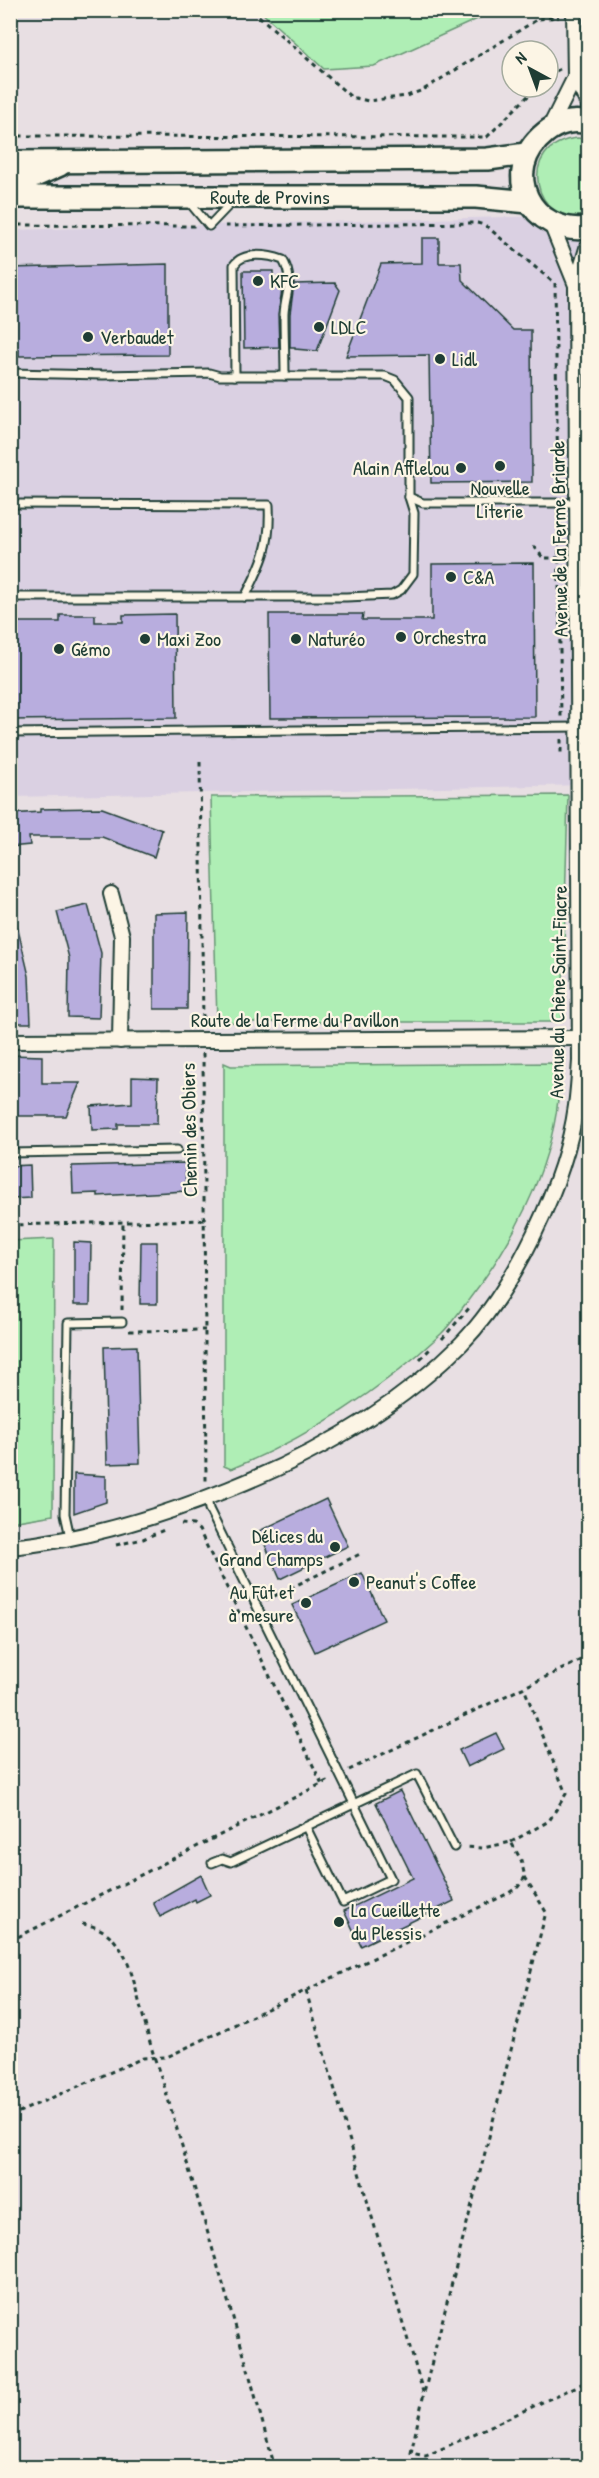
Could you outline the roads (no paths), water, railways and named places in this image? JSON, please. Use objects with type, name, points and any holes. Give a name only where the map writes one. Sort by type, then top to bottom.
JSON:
[{"type":"main road","points":[[588,123],[561,123],[548,131],[526,153],[522,178],[529,202],[541,216],[575,230],[588,228]]},
{"type":"main road","name":"Route de Provins","points":[[10,162],[488,159],[526,153]]},
{"type":"main road","points":[[10,177],[33,177],[66,162]]},
{"type":"main road","name":"Route de Provins","points":[[10,197],[477,197],[529,202]]},
{"type":"street","points":[[574,14],[575,77],[588,104]]},
{"type":"street","points":[[548,131],[575,77]]},
{"type":"street","name":"Avenue de la Ferme Briarde","points":[[550,221],[576,285]]},
{"type":"street","name":"Avenue de la Ferme Briarde","points":[[584,794],[580,727],[584,698],[578,559],[583,503],[576,285],[588,244]]},
{"type":"street","name":"Avenue du Chêne Saint-Fiacre","points":[[10,1547],[70,1538],[173,1511],[263,1475],[329,1442],[368,1419],[420,1381],[462,1342],[512,1275],[559,1174],[576,1107],[581,1038],[584,794]]},
{"type":"street","points":[[111,894],[122,936],[120,1041]]},
{"type":"street","name":"Route de la Ferme du Pavillon","points":[[10,1041],[581,1038]]},
{"type":"lane","points":[[183,197],[209,226],[237,197]]},
{"type":"lane","points":[[236,376],[234,265],[244,256],[274,256],[283,260],[289,270],[289,293],[284,310],[285,375]]},
{"type":"lane","points":[[10,373],[113,375],[209,372],[220,376],[385,376],[395,380],[404,388],[409,397],[409,497],[414,513],[413,574],[401,590],[392,595],[10,597]]},
{"type":"lane","points":[[409,497],[423,503],[583,503]]},
{"type":"lane","points":[[10,504],[269,505],[271,531],[263,562],[244,597]]},
{"type":"lane","points":[[10,733],[580,727]]},
{"type":"lane","points":[[10,1153],[177,1150]]},
{"type":"lane","points":[[70,1538],[65,1514],[68,1323],[122,1322]]},
{"type":"lane","points":[[207,1498],[209,1509],[391,1879],[344,1902],[306,1827]]},
{"type":"lane","points":[[212,1863],[222,1859],[231,1862],[417,1774],[454,1846]]},
{"type":"place","name":"KFC","points":[[258,281]]},
{"type":"place","name":"LDLC","points":[[319,327]]},
{"type":"place","name":"Verbaudet","points":[[88,337]]},
{"type":"place","name":"Lidl","points":[[440,359]]},
{"type":"place","name":"Nouvelle Literie","points":[[500,466]]},
{"type":"place","name":"Alain Afflelou","points":[[461,468]]},
{"type":"place","name":"C&A","points":[[451,577]]},
{"type":"place","name":"Orchestra","points":[[401,637]]},
{"type":"place","name":"Maxi Zoo","points":[[145,639]]},
{"type":"place","name":"Naturéo","points":[[296,639]]},
{"type":"place","name":"Gémo","points":[[59,649]]},
{"type":"place","name":"Délices du Grand Champs","points":[[335,1547]]},
{"type":"place","name":"Peanut's Coffee","points":[[354,1582]]},
{"type":"place","name":"Au Fût et à mesure","points":[[306,1603]]},
{"type":"place","name":"La Cueillette du Plessis","points":[[339,1922]]}]
